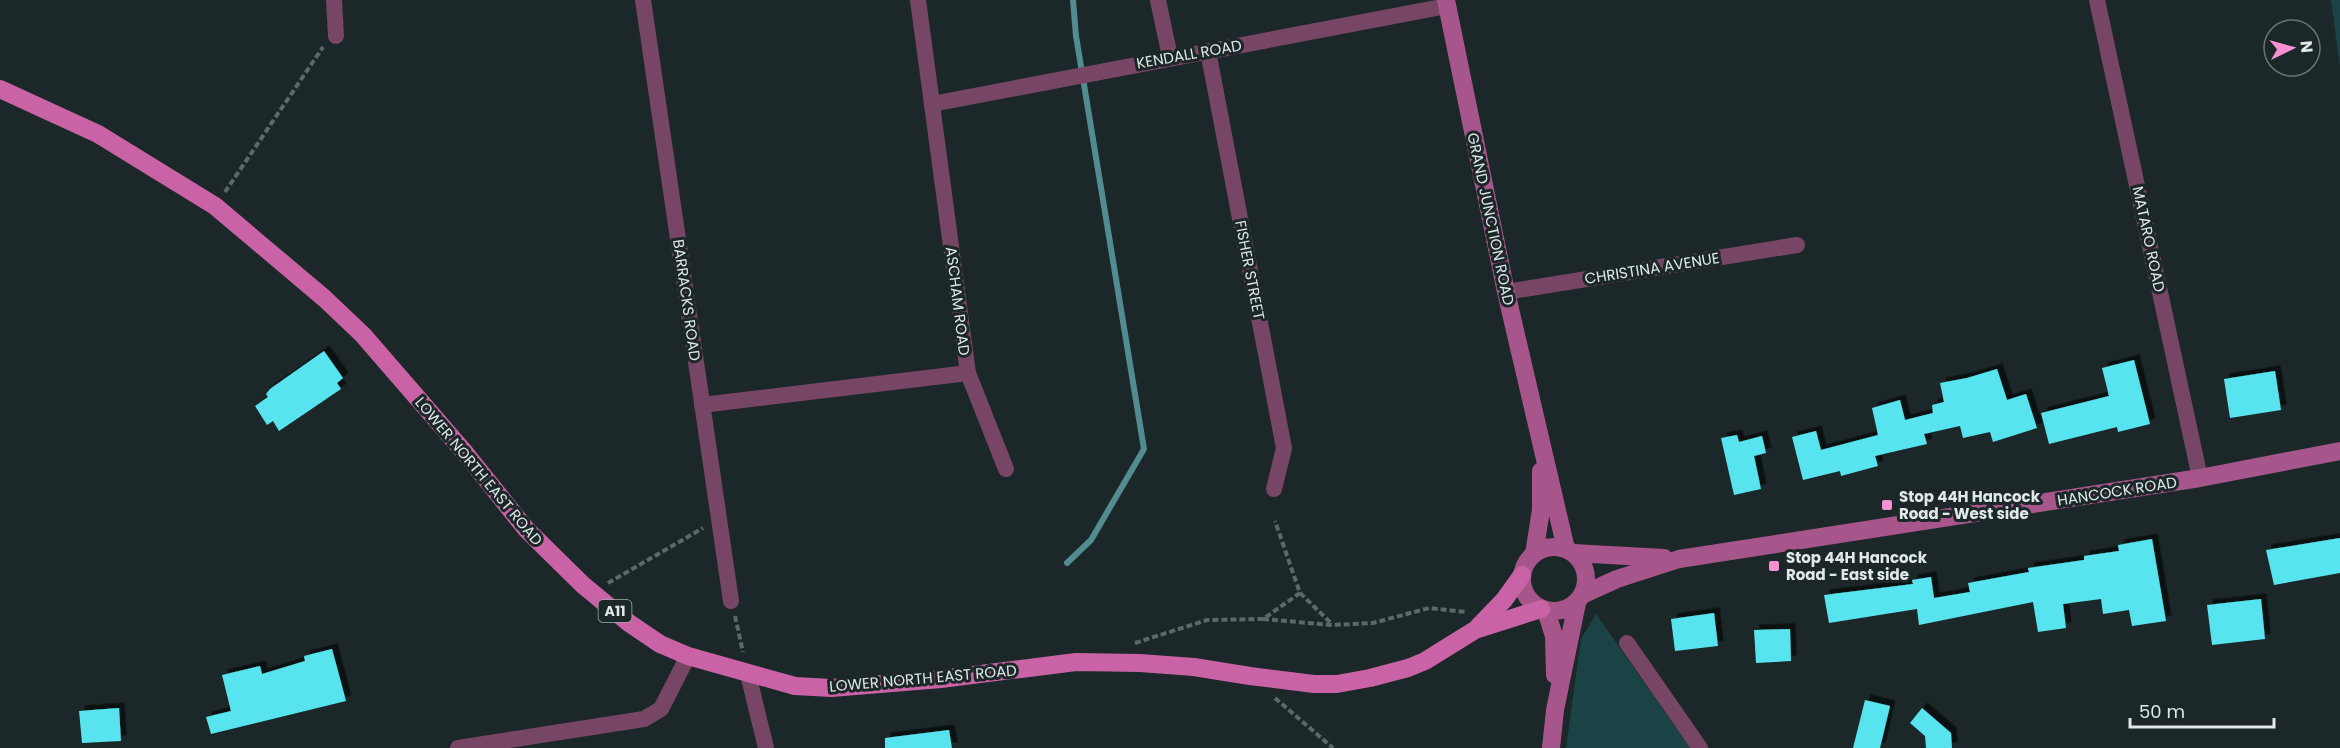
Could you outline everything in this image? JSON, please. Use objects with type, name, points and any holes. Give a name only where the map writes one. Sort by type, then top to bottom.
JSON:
[{"type":"main road","name":"GRAND JUNCTION ROAD","points":[[1446,3],[1506,292],[1569,551]]},
{"type":"main road","name":"LOWER NORTH EAST ROAD","points":[[0,89],[98,134],[215,206],[324,298],[363,335],[466,454],[526,529],[592,592],[629,623],[660,644],[688,656],[795,686],[831,688],[941,679],[1076,662],[1194,667],[1314,684],[1337,684],[1370,678],[1425,661],[1475,630],[1504,600],[1522,575]]},
{"type":"main road","name":"GRAND JUNCTION ROAD","points":[[1534,554],[1541,510],[1541,436]]},
{"type":"main road","name":"HANCOCK ROAD","points":[[1580,598],[1617,579],[1679,559],[2200,478],[2340,451]]},
{"type":"main road","name":"A11","points":[[1522,575],[1524,567],[1534,554],[1550,547],[1569,551]]},
{"type":"main road","name":"HANCOCK ROAD","points":[[1569,551],[1620,557],[1679,559]]},
{"type":"main road","points":[[1551,748],[1556,710],[1580,598],[1587,579],[1583,564],[1569,551]]},
{"type":"main road","points":[[1522,575],[1524,592],[1534,605],[1544,610],[1554,636],[1556,710]]},
{"type":"main road","name":"A11","points":[[1544,610],[1566,610],[1580,598]]},
{"type":"main road","name":"LOWER NORTH EAST ROAD","points":[[1475,630],[1544,610]]},
{"type":"street","points":[[334,0],[336,32]]},
{"type":"street","name":"BARRACKS ROAD","points":[[643,0],[731,601]]},
{"type":"street","name":"ASCHAM ROAD","points":[[702,405],[968,373],[918,0]]},
{"type":"street","points":[[1158,0],[1170,57]]},
{"type":"street","name":"MATARO ROAD","points":[[2097,0],[2200,478]]},
{"type":"street","name":"KENDALL ROAD","points":[[932,104],[1446,3]]},
{"type":"street","name":"FISHER STREET","points":[[1208,51],[1284,448],[1274,489]]},
{"type":"street","name":"CHRISTINA AVENUE","points":[[1506,292],[1797,245]]},
{"type":"street","points":[[968,373],[1006,469]]},
{"type":"street","points":[[1627,643],[1700,748]]},
{"type":"street","points":[[458,748],[644,719],[661,709],[688,656]]},
{"type":"street","points":[[748,674],[766,748]]},
{"type":"path","points":[[215,206],[336,32]]},
{"type":"path","points":[[592,592],[719,519]]},
{"type":"path","points":[[1275,520],[1300,593],[1332,625]]},
{"type":"path","points":[[1263,619],[1300,593]]},
{"type":"path","points":[[731,601],[748,674]]},
{"type":"path","points":[[1130,645],[1207,620],[1263,619],[1332,625],[1373,623],[1429,608],[1466,612]]},
{"type":"path","points":[[1250,676],[1333,748]]},
{"type":"shaded area","points":[[2331,0],[2340,0],[2340,67]]},
{"type":"shaded area","points":[[1596,614],[1690,748],[1566,748],[1581,639]]},
{"type":"building","points":[[324,351],[343,378],[337,383],[341,389],[279,431],[273,421],[267,425],[255,406],[268,397],[266,394],[270,389]]},
{"type":"building","points":[[2134,360],[2150,424],[2118,432],[2117,427],[2049,444],[2041,413],[2109,396],[2102,368]]},
{"type":"building","points":[[1997,369],[2007,400],[2026,394],[2037,428],[1993,442],[1990,432],[1963,438],[1960,426],[1924,434],[1927,444],[1875,456],[1878,466],[1841,476],[1840,471],[1803,480],[1792,437],[1816,431],[1821,450],[1878,435],[1872,408],[1900,400],[1905,420],[1933,413],[1932,405],[1944,402],[1940,383]]},
{"type":"building","points":[[2275,371],[2281,410],[2230,418],[2224,379]]},
{"type":"building","points":[[1737,435],[1739,442],[1762,436],[1766,453],[1754,456],[1761,489],[1734,495],[1721,438]]},
{"type":"building","points":[[2340,538],[2340,573],[2274,585],[2266,550]]},
{"type":"building","points":[[2152,539],[2166,621],[2132,626],[2129,610],[2103,614],[2101,599],[2063,604],[2066,628],[2038,632],[2033,602],[1919,625],[1917,609],[1829,623],[1824,595],[1913,584],[1912,580],[1931,577],[1934,598],[1970,592],[1968,583],[2029,572],[2028,568],[2084,560],[2084,556],[2119,551],[2118,545]]},
{"type":"building","points":[[2261,599],[2265,639],[2212,645],[2207,605]]},
{"type":"building","points":[[1714,613],[1718,646],[1675,651],[1671,619]]},
{"type":"building","points":[[1790,629],[1791,661],[1756,663],[1754,630]]},
{"type":"building","points":[[332,649],[346,701],[211,734],[206,717],[231,711],[222,675],[260,666],[262,674],[305,661],[304,656]]},
{"type":"building","points":[[1865,700],[1890,706],[1880,748],[1853,748]]},
{"type":"building","points":[[119,708],[121,741],[82,743],[79,711]]},
{"type":"building","points":[[1922,708],[1951,733],[1952,748],[1926,748],[1925,736],[1910,723]]},
{"type":"building","points":[[949,730],[952,748],[885,748],[885,738]]},
{"type":"waterway","points":[[1067,563],[1091,540],[1144,449],[1076,36],[1073,0]]},
{"type":"place","name":"Stop 44H Hancock Road - West side","points":[[1887,505]]},
{"type":"place","name":"Stop 44H Hancock Road - East side","points":[[1774,566]]}]
